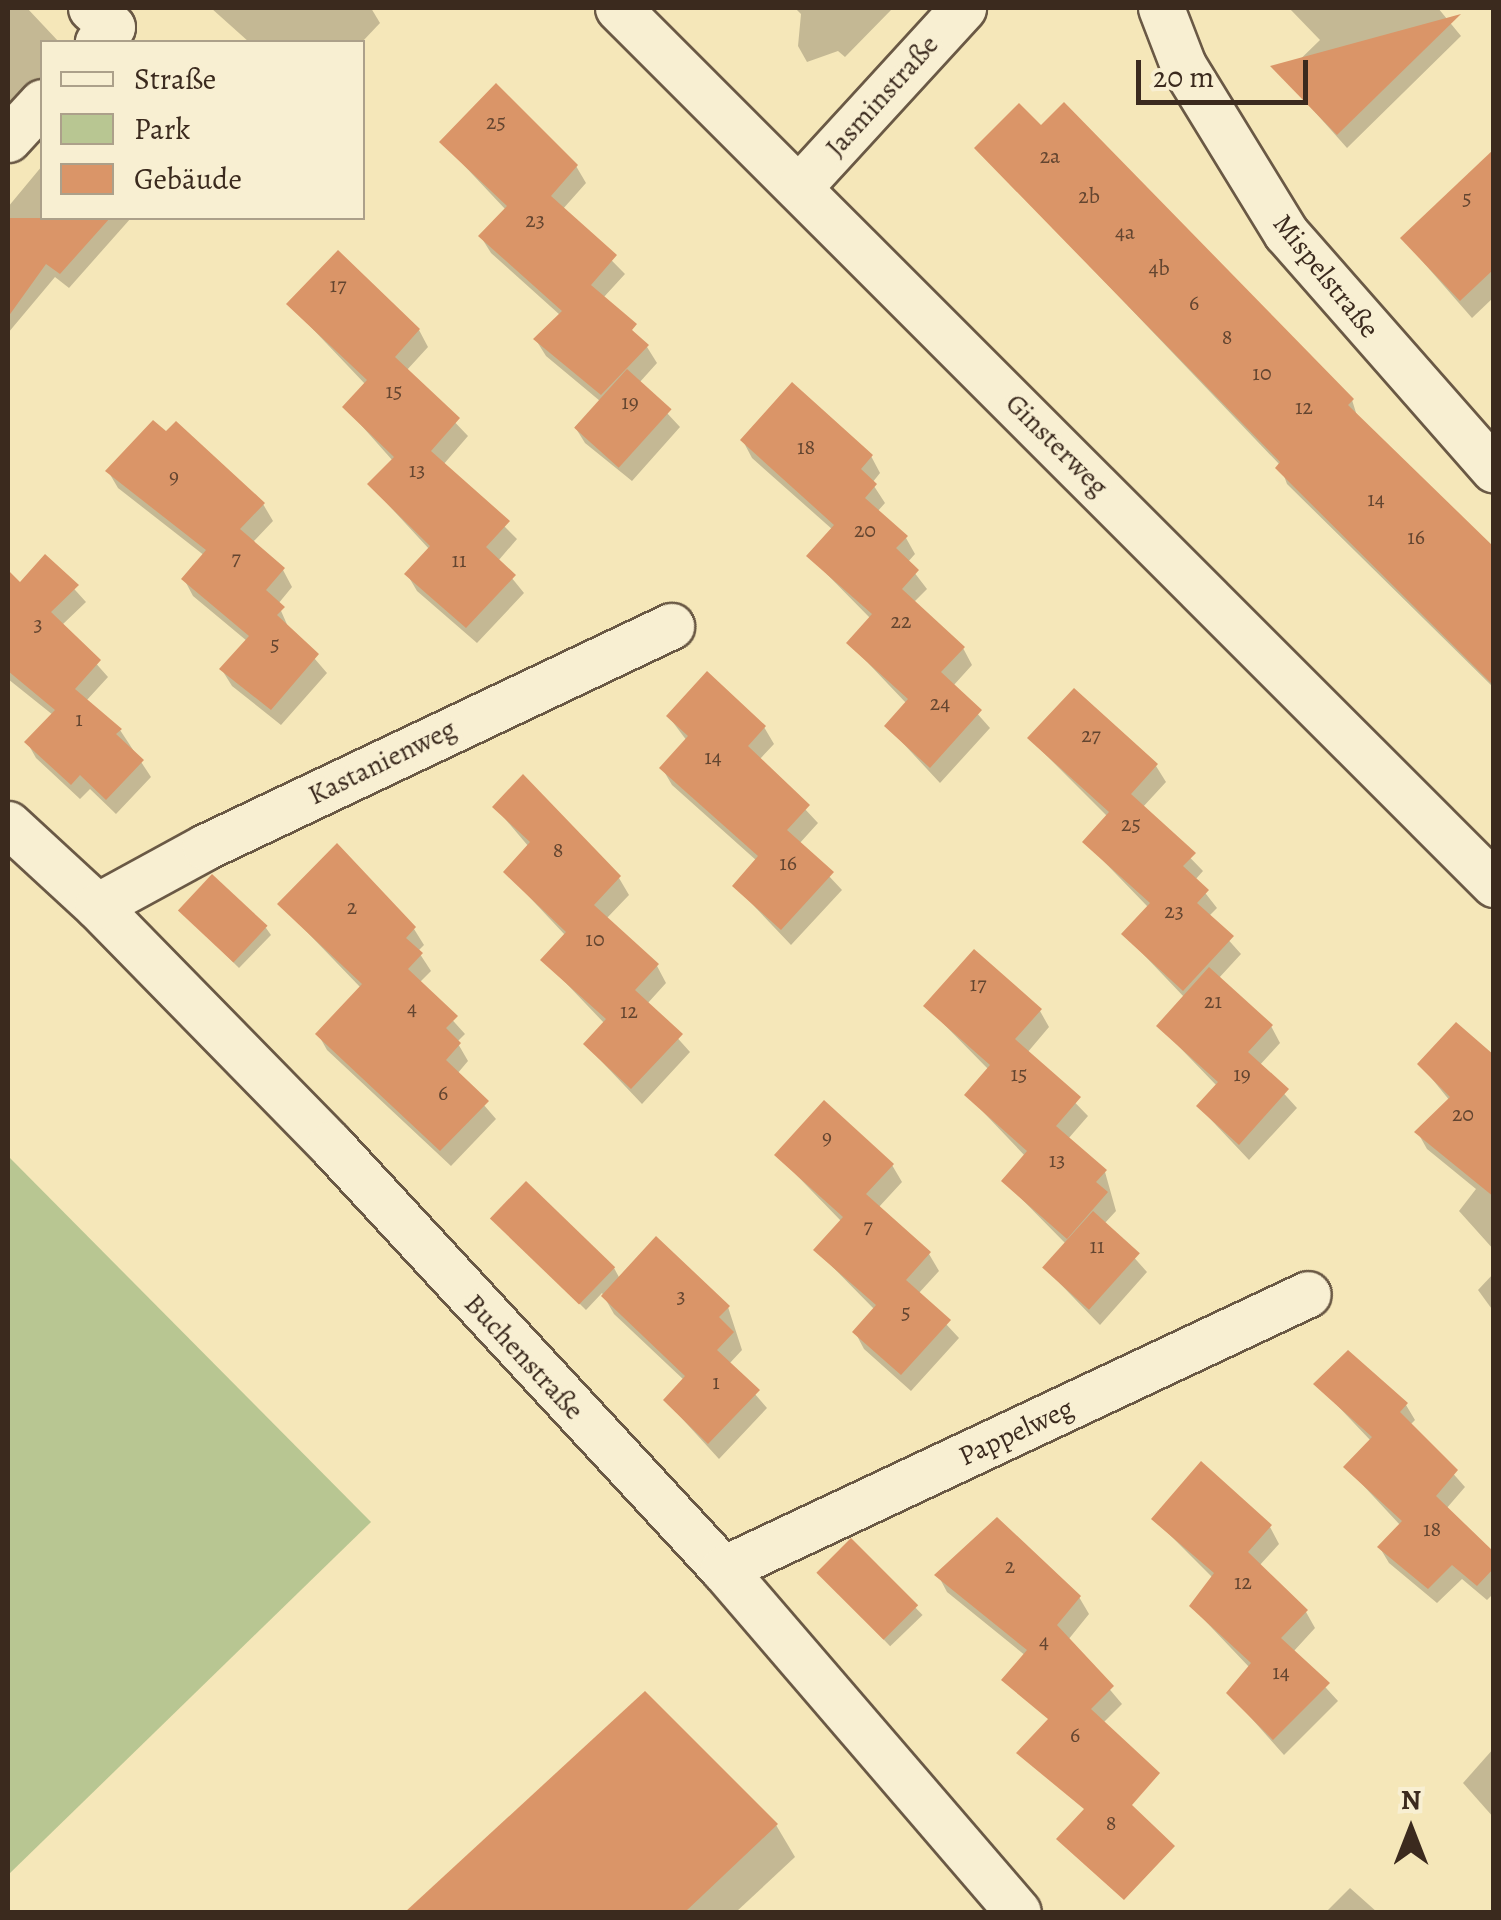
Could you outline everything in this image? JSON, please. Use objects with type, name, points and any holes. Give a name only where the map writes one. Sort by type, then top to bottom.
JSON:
[{"type":"street","points":[[91,8],[112,28],[100,40]]},
{"type":"street","name":"Ginsterweg","points":[[618,8],[801,185],[1494,884]]},
{"type":"street","name":"Jasminstraße","points":[[801,185],[964,8]]},
{"type":"street","name":"Mispelstraße","points":[[1161,8],[1183,64],[1286,234],[1494,470]]},
{"type":"street","points":[[8,139],[40,104]]},
{"type":"street","name":"Kastanienweg","points":[[97,906],[205,847],[670,626]]},
{"type":"street","name":"Buchenstraße","points":[[8,824],[97,906],[330,1144],[723,1569],[1018,1912]]},
{"type":"street","name":"Pappelweg","points":[[723,1569],[1308,1294]]},
{"type":"green space","points":[[8,1156],[371,1522],[8,1875]]},
{"type":"building","points":[[1461,14],[1337,135],[1270,66]]},
{"type":"building","points":[[496,83],[578,165],[551,196],[617,255],[591,285],[637,324],[632,330],[649,345],[601,395],[533,339],[562,311],[478,236],[507,206],[439,142]]},
{"type":"building","points":[[1064,102],[1354,399],[1348,405],[1494,547],[1494,686],[1275,468],[1280,462],[974,148],[1019,103],[1041,125]]},
{"type":"building","points":[[1494,149],[1494,269],[1460,301],[1400,238]]},
{"type":"building","points":[[8,218],[108,220],[60,274],[46,264],[8,317]]},
{"type":"building","points":[[338,250],[420,329],[395,357],[460,418],[431,451],[510,521],[486,547],[516,575],[466,628],[404,574],[430,546],[367,484],[394,457],[342,407],[367,380],[286,304]]},
{"type":"building","points":[[627,369],[672,409],[619,468],[574,428]]},
{"type":"building","points":[[792,382],[873,455],[861,469],[877,484],[865,498],[908,536],[896,548],[919,570],[902,589],[965,647],[941,672],[982,710],[930,768],[884,726],[908,699],[846,643],[872,614],[806,556],[834,525],[740,440]]},
{"type":"building","points":[[153,420],[166,431],[176,421],[265,503],[240,529],[285,568],[266,590],[285,607],[277,615],[319,654],[271,710],[219,669],[249,636],[181,579],[206,550],[105,471]]},
{"type":"building","points":[[45,554],[79,585],[51,612],[101,660],[75,689],[122,729],[116,734],[144,760],[106,800],[80,775],[71,785],[24,742],[55,710],[8,671],[8,570],[20,582]]},
{"type":"building","points":[[707,671],[766,726],[748,746],[810,805],[787,830],[834,872],[781,930],[732,886],[758,856],[659,768],[688,736],[666,716]]},
{"type":"building","points":[[1074,688],[1158,764],[1131,794],[1196,853],[1183,866],[1209,890],[1197,903],[1234,936],[1183,991],[1121,934],[1150,903],[1082,842],[1109,812],[1027,738]]},
{"type":"building","points":[[523,774],[621,876],[594,905],[659,964],[635,990],[683,1034],[631,1089],[583,1044],[606,1019],[540,960],[566,932],[503,872],[530,842],[492,807]]},
{"type":"building","points":[[337,843],[416,927],[406,938],[423,953],[408,969],[458,1016],[446,1028],[461,1043],[446,1060],[489,1101],[440,1151],[315,1034],[362,984],[277,904]]},
{"type":"building","points":[[212,874],[268,926],[233,962],[178,911]]},
{"type":"building","points":[[974,949],[1042,1009],[1015,1039],[1081,1097],[1056,1126],[1107,1170],[1096,1182],[1108,1192],[1067,1239],[1001,1181],[1027,1151],[964,1095],[990,1065],[923,1006]]},
{"type":"building","points":[[1209,967],[1273,1025],[1248,1052],[1289,1089],[1239,1145],[1196,1106],[1218,1082],[1156,1026]]},
{"type":"building","points":[[1456,1022],[1494,1055],[1494,1197],[1414,1132],[1450,1097],[1417,1064]]},
{"type":"building","points":[[824,1100],[894,1164],[866,1194],[931,1252],[906,1280],[951,1320],[901,1375],[852,1332],[876,1305],[813,1250],[843,1217],[774,1155]]},
{"type":"building","points":[[526,1181],[615,1267],[579,1305],[490,1218]]},
{"type":"building","points":[[1093,1211],[1140,1253],[1089,1310],[1042,1267]]},
{"type":"building","points":[[656,1236],[730,1306],[719,1317],[734,1332],[717,1350],[760,1390],[708,1444],[663,1400],[685,1376],[601,1296]]},
{"type":"building","points":[[1348,1350],[1408,1403],[1400,1412],[1458,1470],[1436,1496],[1494,1552],[1494,1568],[1477,1586],[1452,1565],[1428,1589],[1377,1547],[1402,1521],[1343,1467],[1372,1437],[1313,1384]]},
{"type":"building","points":[[1201,1461],[1272,1525],[1248,1552],[1308,1610],[1281,1638],[1330,1683],[1273,1740],[1226,1693],[1251,1663],[1189,1606],[1214,1573],[1151,1519]]},
{"type":"building","points":[[997,1517],[1081,1596],[1057,1625],[1114,1686],[1091,1709],[1160,1773],[1132,1805],[1175,1846],[1124,1900],[1056,1839],[1084,1809],[1016,1753],[1048,1719],[1001,1680],[1027,1650],[934,1575]]},
{"type":"building","points":[[851,1538],[918,1605],[884,1640],[816,1573]]},
{"type":"building","points":[[645,1691],[778,1824],[685,1912],[405,1912]]}]
